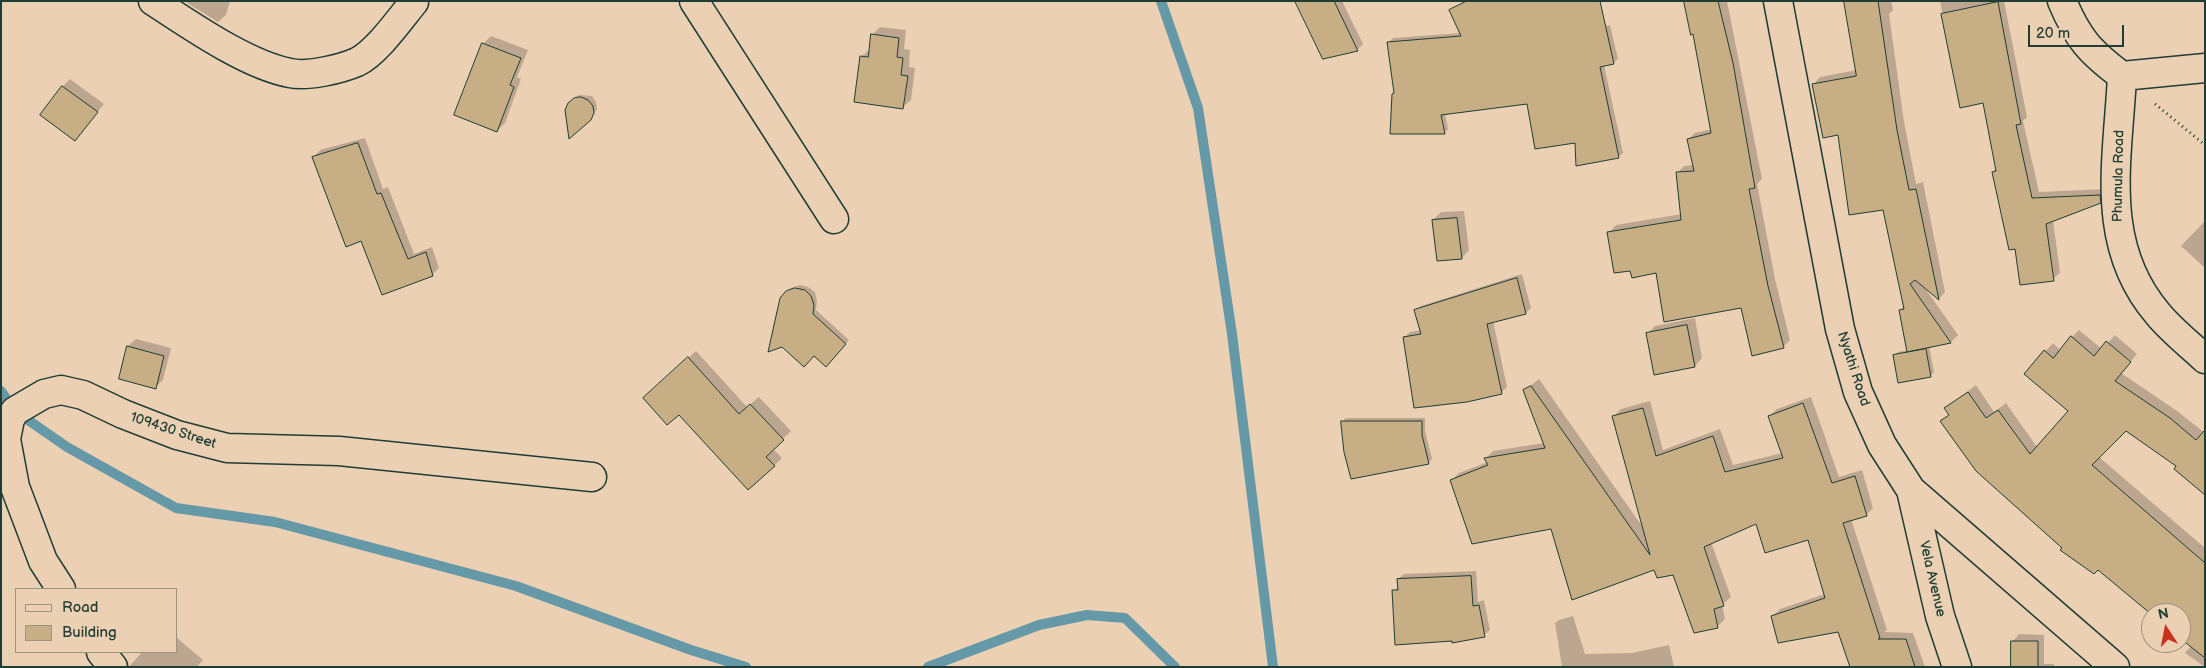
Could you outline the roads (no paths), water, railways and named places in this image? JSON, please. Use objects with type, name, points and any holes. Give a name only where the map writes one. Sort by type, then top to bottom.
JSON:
[{"type":"street","points":[[153,1],[263,65],[291,74],[328,71],[358,62],[387,36],[414,2]]},
{"type":"street","points":[[694,1],[834,219]]},
{"type":"street","name":"Nyathi Road","points":[[1778,1],[1840,329],[1858,392],[1882,445],[1912,490],[2115,667]]},
{"type":"street","points":[[2062,1],[2073,26],[2096,56],[2122,76],[2205,68]]},
{"type":"street","name":"Phumula Road","points":[[2122,76],[2116,193],[2116,219],[2120,246],[2132,276],[2157,314],[2205,359]]},
{"type":"street","name":"109430 Street","points":[[60,588],[43,561],[14,487],[6,439],[10,419],[15,411],[44,394],[61,390],[83,395],[122,414],[177,435],[228,448],[339,451],[592,477]]},
{"type":"street","name":"Vela Avenue","points":[[1912,490],[1940,616],[1957,667]]},
{"type":"street","points":[[102,653],[113,667]]},
{"type":"waterway","points":[[1161,1],[1198,108],[1232,334],[1273,667]]},
{"type":"waterway","points":[[1,391],[15,411],[67,447],[176,508],[275,522],[516,586],[691,650],[746,667]]},
{"type":"waterway","points":[[928,667],[1039,625],[1087,615],[1125,618],[1175,667]]}]
